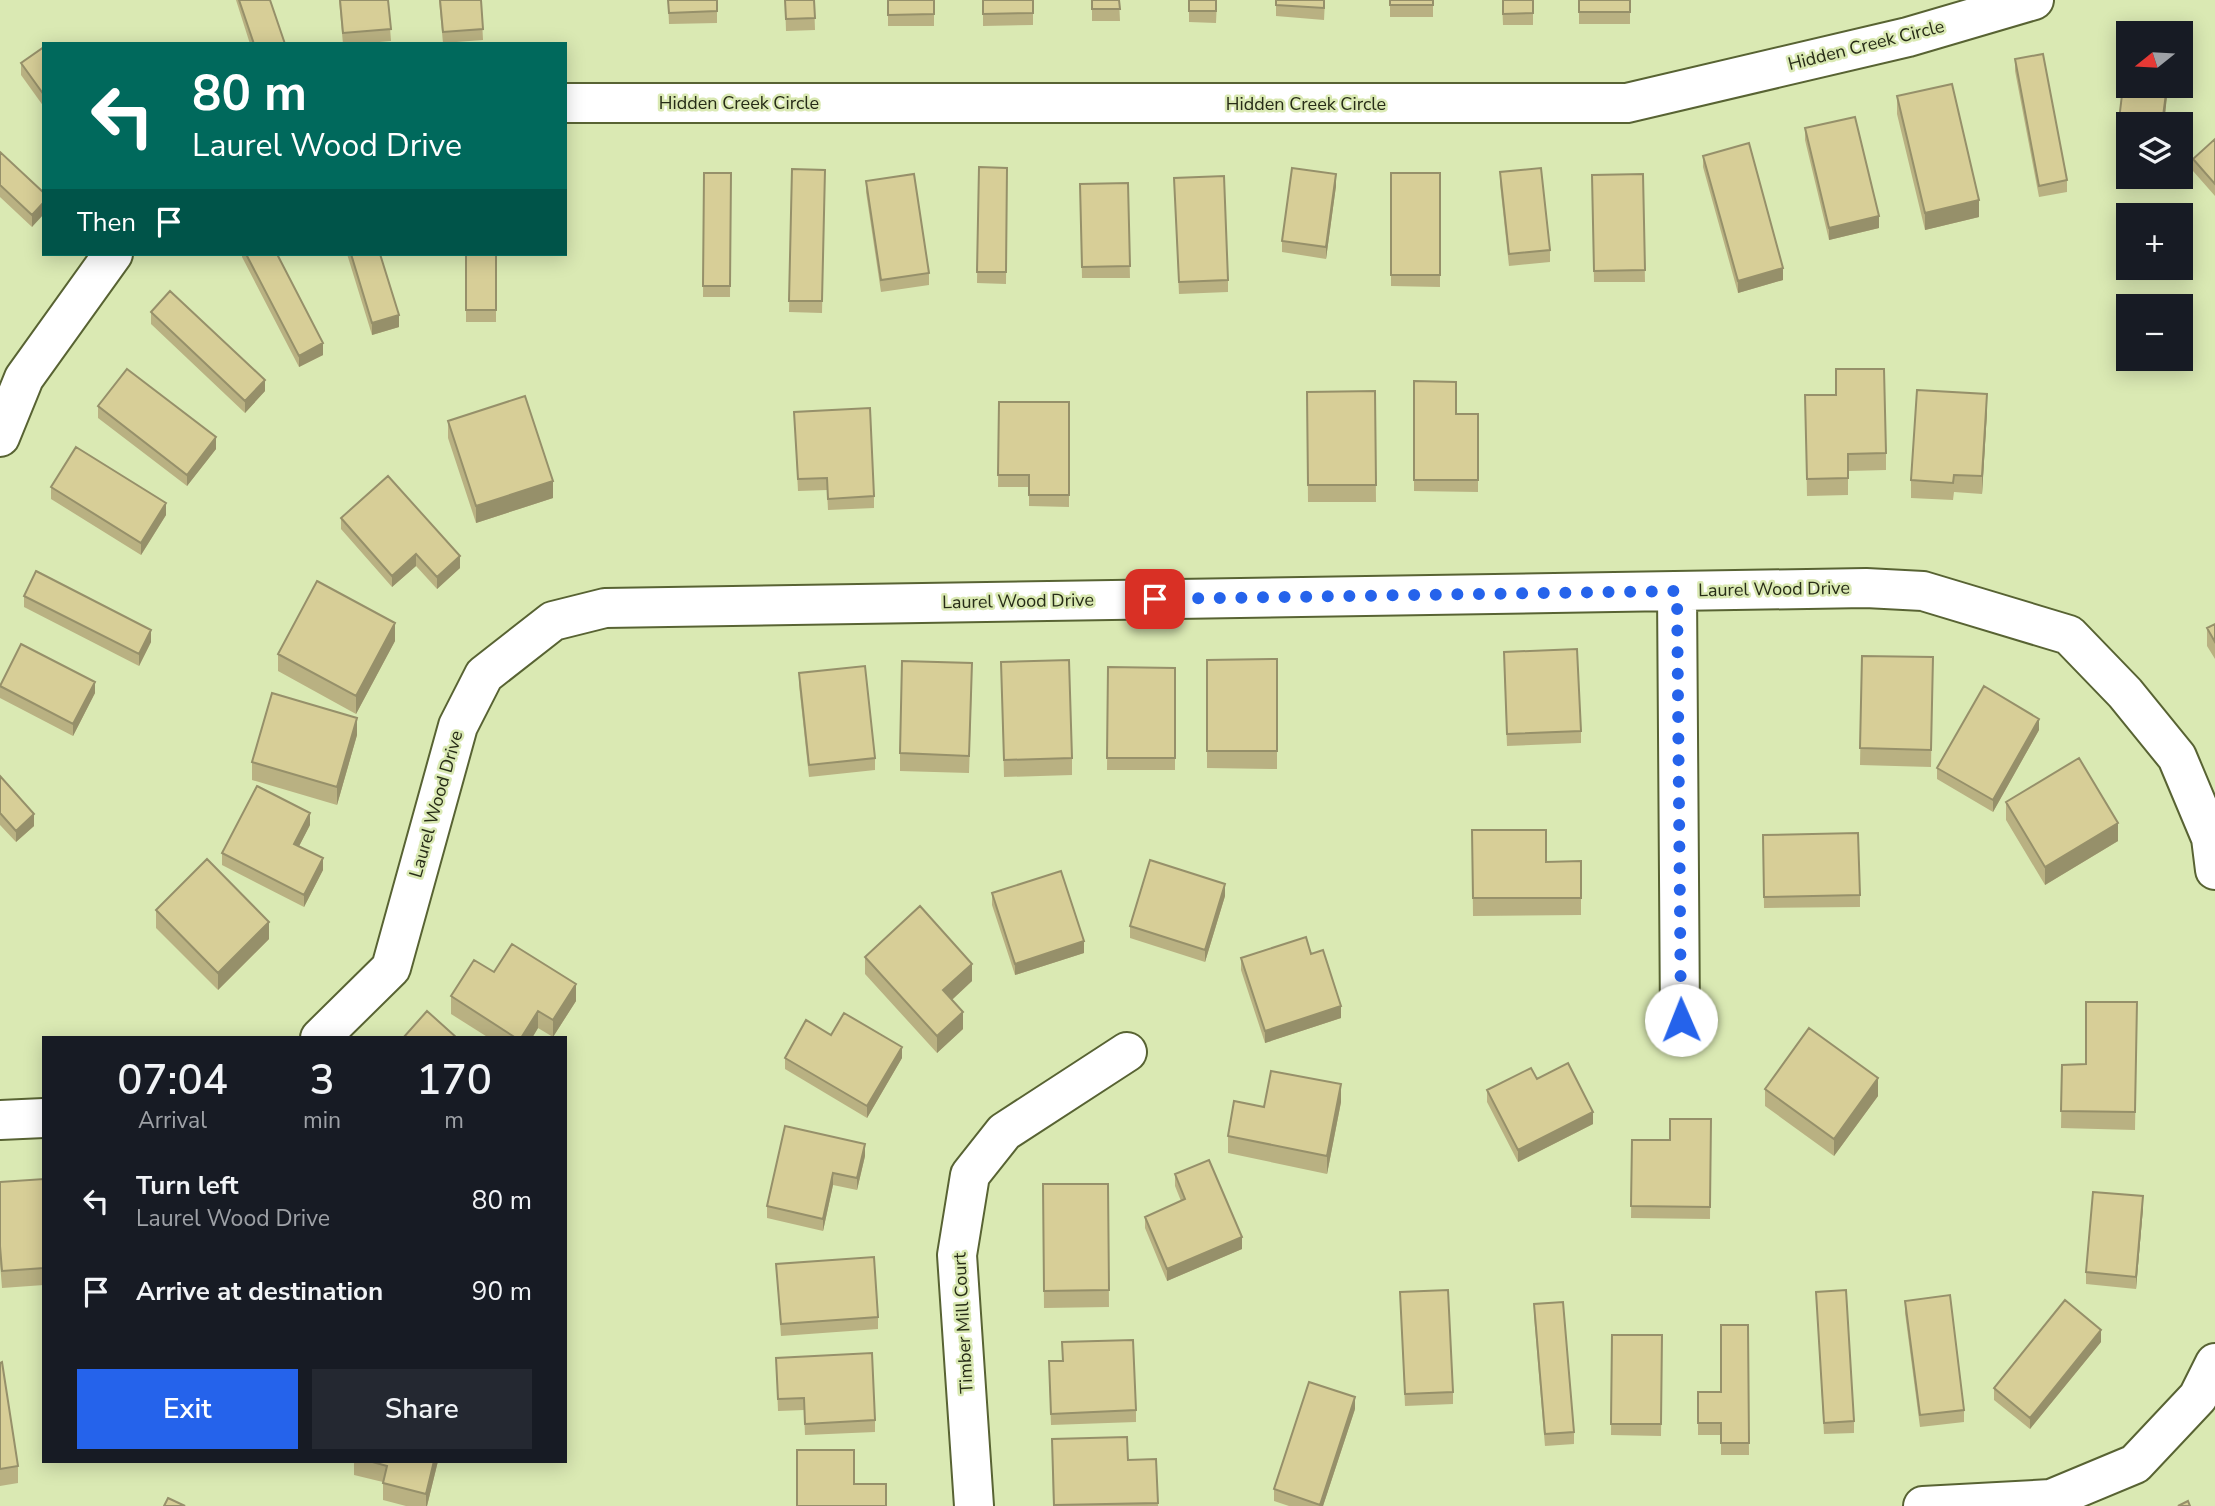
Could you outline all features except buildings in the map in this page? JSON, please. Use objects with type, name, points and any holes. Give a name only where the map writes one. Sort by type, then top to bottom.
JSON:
[{"type":"street","name":"Hidden Creek Circle","points":[[567,103],[1627,103],[1908,37],[2034,0]]},
{"type":"street","points":[[0,437],[24,378],[112,256]]},
{"type":"street","name":"Laurel Wood Drive","points":[[322,1036],[391,968],[458,726],[484,675],[553,621],[605,608],[1866,588],[1923,591],[2069,635],[2125,693],[2177,757],[2211,838],[2215,870]]},
{"type":"street","points":[[1677,591],[1681,1020]]},
{"type":"street","name":"Timber Mill Court","points":[[974,1506],[957,1255],[970,1175],[1004,1132],[1127,1052]]},
{"type":"street","points":[[0,1120],[42,1118]]},
{"type":"street","points":[[1923,1506],[2052,1499],[2135,1464],[2198,1397],[2215,1363]]},
{"type":"route","points":[[1155,599],[1677,591],[1681,1020]]}]
